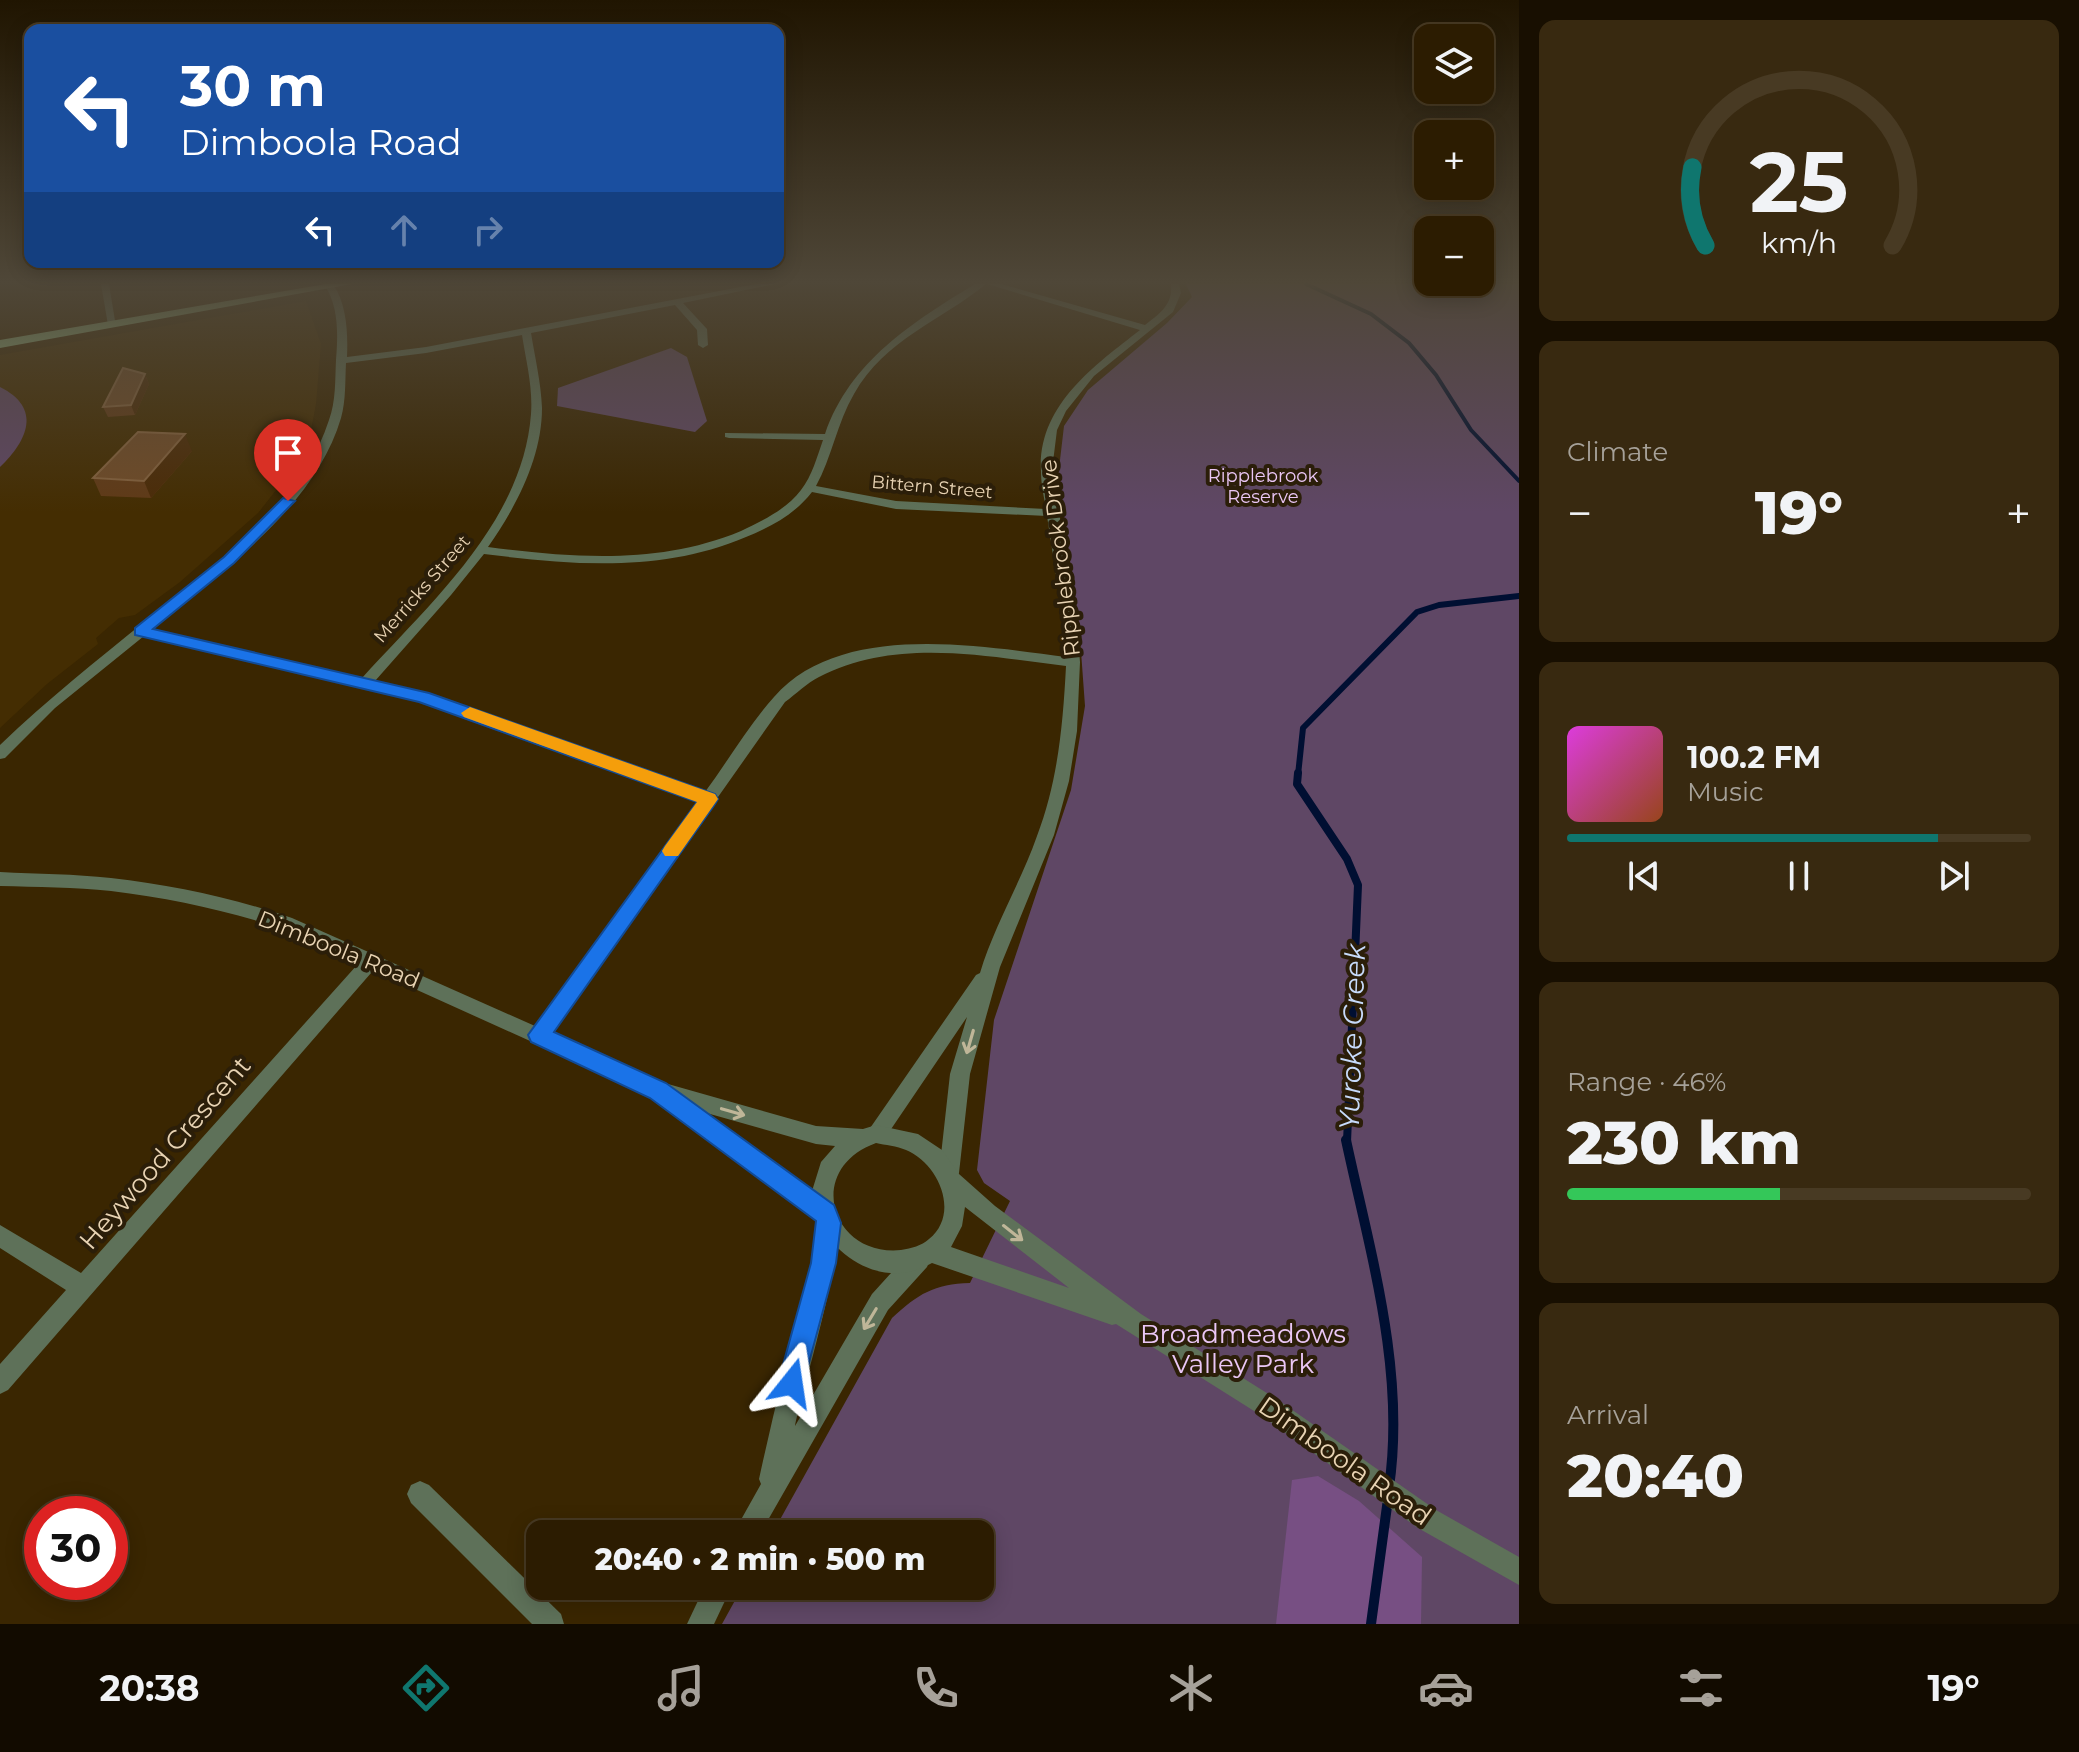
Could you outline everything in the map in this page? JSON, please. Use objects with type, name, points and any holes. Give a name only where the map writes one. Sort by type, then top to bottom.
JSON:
[{"type":"street","points":[[0,754],[50,705],[256,535],[305,478],[323,449],[335,419],[341,361],[350,360]]},
{"type":"street","name":"Merricks Street","points":[[366,682],[481,550],[512,500],[532,439],[536,393],[531,360]]},
{"type":"street","points":[[481,550],[622,562],[685,553],[729,540],[772,520],[794,505],[809,488],[828,437],[853,386],[877,360]]},
{"type":"street","name":"Ripplebrook Drive","points":[[951,1178],[960,1074],[991,967],[1046,835],[1061,781],[1070,731],[1073,662],[1046,470],[1047,453],[1061,410],[1090,374],[1108,360]]},
{"type":"street","points":[[729,435],[828,437]]},
{"type":"street","name":"Bittern Street","points":[[809,488],[896,505],[1053,513]]},
{"type":"street","points":[[141,631],[366,682],[452,707],[709,799]]},
{"type":"street","points":[[539,1035],[780,699],[812,673],[848,657],[901,647],[1073,662]]},
{"type":"street","name":"Dimboola Road","points":[[0,879],[108,884],[229,905],[286,923],[372,960],[658,1090],[816,1135],[868,1136]]},
{"type":"street","name":"Heywood Crescent","points":[[0,1382],[372,960]]},
{"type":"street","name":"Ripplebrook Drive","points":[[868,1136],[991,967]]},
{"type":"street","name":"Dimboola Road","points":[[658,1090],[827,1218]]},
{"type":"street","points":[[754,1520],[880,1302],[945,1238],[954,1221],[956,1202],[951,1178],[936,1155],[918,1142],[898,1135],[868,1136],[841,1149],[828,1167],[822,1190],[827,1218],[824,1263],[792,1383],[768,1493]]},
{"type":"street","name":"Dimboola Road","points":[[951,1178],[987,1213],[1133,1322],[1270,1408],[1427,1519],[1519,1572]]},
{"type":"street","points":[[827,1218],[841,1240],[858,1254],[878,1261],[899,1263],[925,1255]]},
{"type":"street","points":[[0,1236],[84,1288]]},
{"type":"street","name":"Dimboola Road","points":[[925,1255],[1041,1287],[1133,1322]]},
{"type":"street","points":[[420,1494],[551,1624]]},
{"type":"street","points":[[700,1624],[712,1600]]},
{"type":"shaded area","points":[[0,360],[320,360],[316,404],[307,451],[258,513],[180,582],[135,615],[119,618],[96,638],[98,644],[47,684],[0,728]]},
{"type":"shaded area","points":[[1318,1476],[1359,1501],[1422,1557],[1421,1624],[1276,1624],[1292,1480]]},
{"type":"green space","points":[[638,360],[688,360],[707,421],[695,432],[557,406],[558,388]]},
{"type":"green space","name":"Broadmeadows Valley Park","points":[[1124,360],[1519,360],[1519,1624],[722,1624],[735,1600],[994,1600],[994,1520],[780,1520],[892,1318],[927,1292],[970,1283],[1010,1201],[984,1183],[977,1170],[994,1020],[1071,790],[1085,706],[1079,624],[1058,477],[1064,426],[1088,390]]},
{"type":"green space","points":[[0,387],[22,405],[26,425],[18,446],[0,467]]},
{"type":"building","points":[[123,368],[145,374],[131,405],[103,407]]},
{"type":"building","points":[[138,432],[185,434],[144,481],[93,478]]},
{"type":"waterway","name":"Yuroke Creek","points":[[1423,360],[1471,430],[1519,481]]},
{"type":"waterway","name":"Yuroke Creek","points":[[1298,775],[1303,728],[1417,612],[1439,605],[1519,596]]},
{"type":"waterway","name":"Yuroke Creek","points":[[1298,773],[1297,784],[1347,859],[1358,885],[1347,1142]]},
{"type":"waterway","name":"Yuroke Creek","points":[[1346,1140],[1375,1268],[1389,1356],[1393,1400],[1389,1487]]},
{"type":"waterway","name":"Yuroke Creek","points":[[1371,1624],[1388,1499]]},
{"type":"slow traffic","points":[[470,713],[709,799],[671,851]]},
{"type":"route","points":[[288,501],[229,560],[141,631],[423,697],[709,799],[539,1035],[658,1090],[825,1213],[829,1223],[824,1263],[792,1383]]},
{"type":"park label","name":"Ripplebrook Reserve","points":[[1263,486]]}]
